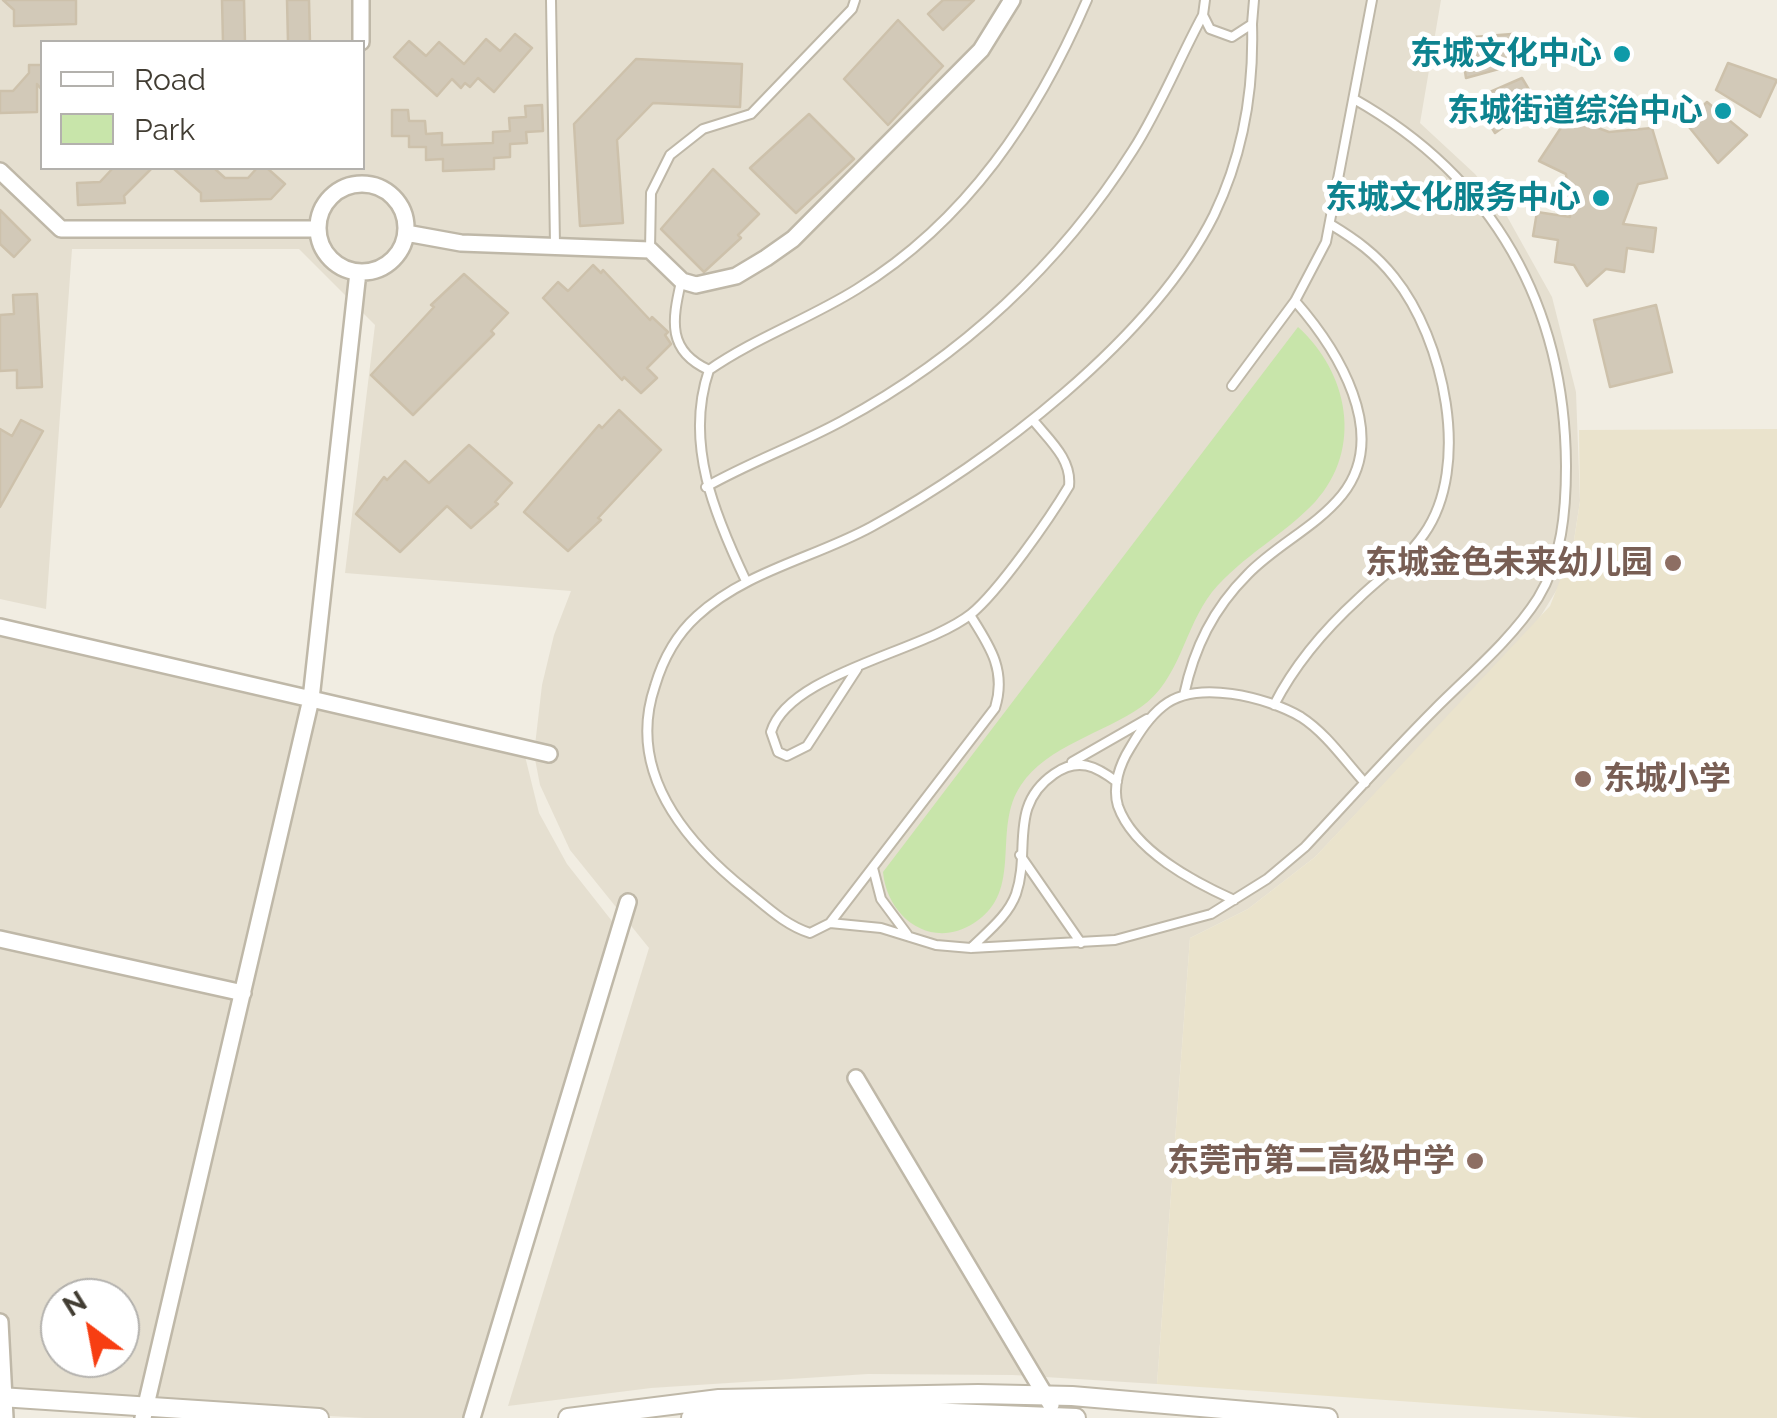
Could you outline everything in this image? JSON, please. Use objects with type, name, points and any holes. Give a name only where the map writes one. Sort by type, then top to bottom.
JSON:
[{"type":"street","points":[[361,0],[361,40]]},
{"type":"street","points":[[406,233],[461,243],[650,250],[682,281],[696,285],[736,276],[793,239],[981,50],[1012,0]]},
{"type":"street","points":[[361,170],[361,185]]},
{"type":"street","points":[[0,171],[60,228],[318,228]]},
{"type":"street","points":[[361,185],[378,187],[394,198],[405,218],[406,233],[397,256],[386,265],[358,272],[328,256],[318,228],[326,204],[340,191],[361,185]]},
{"type":"street","points":[[145,1412],[311,699],[358,272]]},
{"type":"street","points":[[0,627],[548,754]]},
{"type":"street","points":[[472,1418],[628,902]]},
{"type":"street","points":[[0,939],[243,992]]},
{"type":"street","points":[[856,1078],[1057,1417]]},
{"type":"street","points":[[0,1322],[5,1418]]},
{"type":"street","points":[[568,1418],[719,1399],[1047,1395],[1328,1418]]},
{"type":"street","points":[[2,1397],[145,1412],[319,1418]]},
{"type":"street","points":[[690,1418],[884,1412],[1076,1418]]},
{"type":"lane","points":[[551,0],[554,244]]},
{"type":"lane","points":[[650,250],[651,192],[670,156],[703,129],[751,114],[852,9],[855,0]]},
{"type":"lane","points":[[709,370],[861,287],[915,247],[953,211],[1027,119],[1087,0]]},
{"type":"lane","points":[[706,487],[841,422],[886,395],[982,326],[1026,285],[1071,239],[1136,146],[1203,15],[1205,0]]},
{"type":"lane","points":[[970,614],[996,657],[1000,678],[995,708],[830,923],[810,933],[792,927],[724,873],[666,806],[652,773],[650,700],[662,666],[696,617],[746,581],[808,557],[925,497],[1032,420],[1148,307],[1184,264],[1214,215],[1235,163],[1248,108],[1254,0]]},
{"type":"lane","points":[[1232,386],[1296,301],[1317,264],[1330,224],[1372,0]]},
{"type":"lane","points":[[1203,15],[1210,29],[1224,37],[1240,35],[1252,24]]},
{"type":"lane","points":[[830,923],[881,928],[910,938],[971,948],[1082,944],[1185,924],[1234,900],[1305,847],[1538,598],[1559,544],[1566,500],[1566,445],[1562,394],[1538,303],[1514,252],[1464,183],[1432,150],[1354,99]]},
{"type":"lane","points":[[1274,705],[1334,622],[1423,536],[1436,516],[1445,477],[1444,389],[1422,322],[1396,278],[1376,256],[1330,224]]},
{"type":"lane","points":[[682,281],[674,313],[677,342],[688,360],[709,370]]},
{"type":"lane","points":[[1184,694],[1196,649],[1220,607],[1248,574],[1322,515],[1353,478],[1360,432],[1348,378],[1332,348],[1296,301]]},
{"type":"lane","points":[[709,370],[702,441],[706,487],[746,581]]},
{"type":"lane","points":[[857,669],[807,746],[787,756],[778,752],[772,732],[785,705],[857,669],[970,614],[1069,486],[1070,473],[1064,458],[1032,420]]},
{"type":"lane","points":[[971,948],[1014,900],[1024,812],[1033,793],[1062,768],[1184,694],[1246,697],[1274,705],[1304,720],[1364,783]]},
{"type":"lane","points":[[1151,717],[1122,761],[1116,782],[1117,802],[1133,830],[1171,865],[1234,900]]},
{"type":"lane","points":[[1062,768],[1092,765],[1116,782]]},
{"type":"lane","points":[[1020,856],[1082,944]]},
{"type":"lane","points":[[873,868],[881,899],[910,938]]},
{"type":"shaded area","points":[[0,0],[1441,0],[1420,123],[1475,174],[1504,211],[1552,297],[1576,392],[1580,501],[1573,547],[1564,578],[1534,627],[1315,857],[1248,909],[1190,938],[1157,1384],[1013,1375],[868,1374],[651,1388],[508,1406],[649,948],[570,850],[540,785],[534,754],[542,685],[554,635],[571,591],[345,573],[375,325],[299,249],[72,249],[46,609],[0,599]]},
{"type":"shaded area","name":"东莞市第二高级中学","points":[[1777,429],[1777,1418],[1643,1418],[1157,1384],[1190,938],[1248,909],[1315,857],[1550,606],[1573,547],[1580,501],[1579,430]]},
{"type":"shaded area","points":[[0,627],[523,748],[539,813],[567,864],[619,930],[472,1418],[365,1418],[0,1397]]},
{"type":"green space","points":[[1298,327],[1329,366],[1344,411],[1340,458],[1330,481],[1303,514],[1236,567],[1212,592],[1165,683],[1154,696],[1046,760],[1021,785],[1008,821],[999,894],[989,910],[958,931],[927,931],[914,925],[893,903],[883,872]]},
{"type":"building","points":[[3,0],[76,0],[76,24],[14,26],[14,10]]},
{"type":"building","points":[[222,0],[244,0],[245,40],[223,40]]},
{"type":"building","points":[[287,0],[309,0],[310,40],[288,40]]},
{"type":"building","points":[[943,0],[974,0],[943,30],[928,14]]},
{"type":"building","points":[[898,20],[943,66],[888,125],[844,79]]},
{"type":"building","points":[[515,34],[532,48],[494,92],[478,78],[470,87],[465,83],[461,88],[452,79],[437,96],[394,57],[409,41],[426,56],[439,42],[464,64],[486,39],[500,51]]},
{"type":"building","points":[[1512,34],[1517,64],[1466,78],[1460,38]]},
{"type":"building","points":[[636,59],[742,64],[740,107],[653,103],[617,140],[623,223],[580,226],[574,124]]},
{"type":"building","points":[[1728,63],[1777,80],[1760,117],[1716,90]]},
{"type":"building","points":[[29,65],[40,65],[37,112],[0,113],[0,91],[13,91],[29,73]]},
{"type":"building","points":[[1522,78],[1537,103],[1495,133],[1474,99]]},
{"type":"building","points":[[1707,102],[1747,135],[1718,163],[1685,122]]},
{"type":"building","points":[[542,105],[543,131],[526,132],[527,143],[510,144],[510,157],[494,158],[494,169],[443,171],[443,159],[426,160],[426,147],[409,147],[409,136],[392,136],[392,110],[408,110],[409,121],[425,121],[426,134],[442,133],[442,145],[493,143],[493,132],[510,131],[509,118],[526,117],[525,106]]},
{"type":"building","points":[[809,114],[854,159],[796,213],[750,168]]},
{"type":"building","name":"东城文化服务中心","points":[[1568,117],[1609,132],[1652,128],[1667,178],[1638,184],[1623,224],[1656,228],[1653,252],[1627,248],[1624,272],[1606,269],[1587,286],[1574,265],[1555,262],[1558,240],[1533,236],[1537,212],[1570,217],[1566,174],[1539,161]]},
{"type":"building","points":[[713,169],[759,214],[738,235],[741,238],[704,272],[661,229]]},
{"type":"building","points":[[111,170],[150,170],[124,196],[125,203],[78,205],[77,183],[100,182]]},
{"type":"building","points":[[175,170],[216,170],[225,178],[248,178],[255,170],[269,170],[285,184],[271,199],[201,201],[201,193]]},
{"type":"building","points":[[0,210],[30,240],[14,257],[0,244]]},
{"type":"building","points":[[593,265],[601,273],[603,270],[650,320],[652,317],[668,332],[665,335],[671,344],[647,368],[657,378],[641,393],[624,377],[622,380],[543,298],[558,282],[568,291]]},
{"type":"building","points":[[464,274],[508,313],[491,331],[494,334],[413,415],[371,375],[434,307],[431,305]]},
{"type":"building","points":[[37,294],[42,387],[17,388],[17,370],[0,371],[0,315],[14,314],[13,295]]},
{"type":"building","points":[[1656,305],[1672,372],[1610,387],[1594,320]]},
{"type":"building","points":[[619,410],[661,450],[598,518],[601,520],[568,551],[524,512],[599,425],[602,428]]},
{"type":"building","points":[[21,420],[43,431],[0,507],[0,429],[12,436]]},
{"type":"building","points":[[469,445],[512,483],[495,502],[498,504],[471,528],[447,506],[400,552],[356,514],[384,477],[387,480],[405,461],[429,483]]},
{"type":"place","name":"东城文化中心","points":[[1622,54]]},
{"type":"place","name":"东城街道综治中心","points":[[1723,111]]},
{"type":"place","name":"东城文化服务中心","points":[[1601,198]]},
{"type":"place","name":"东城金色未来幼儿园","points":[[1673,563]]},
{"type":"place","name":"东城小学","points":[[1583,779]]},
{"type":"place","name":"东莞市第二高级中学","points":[[1475,1161]]}]
